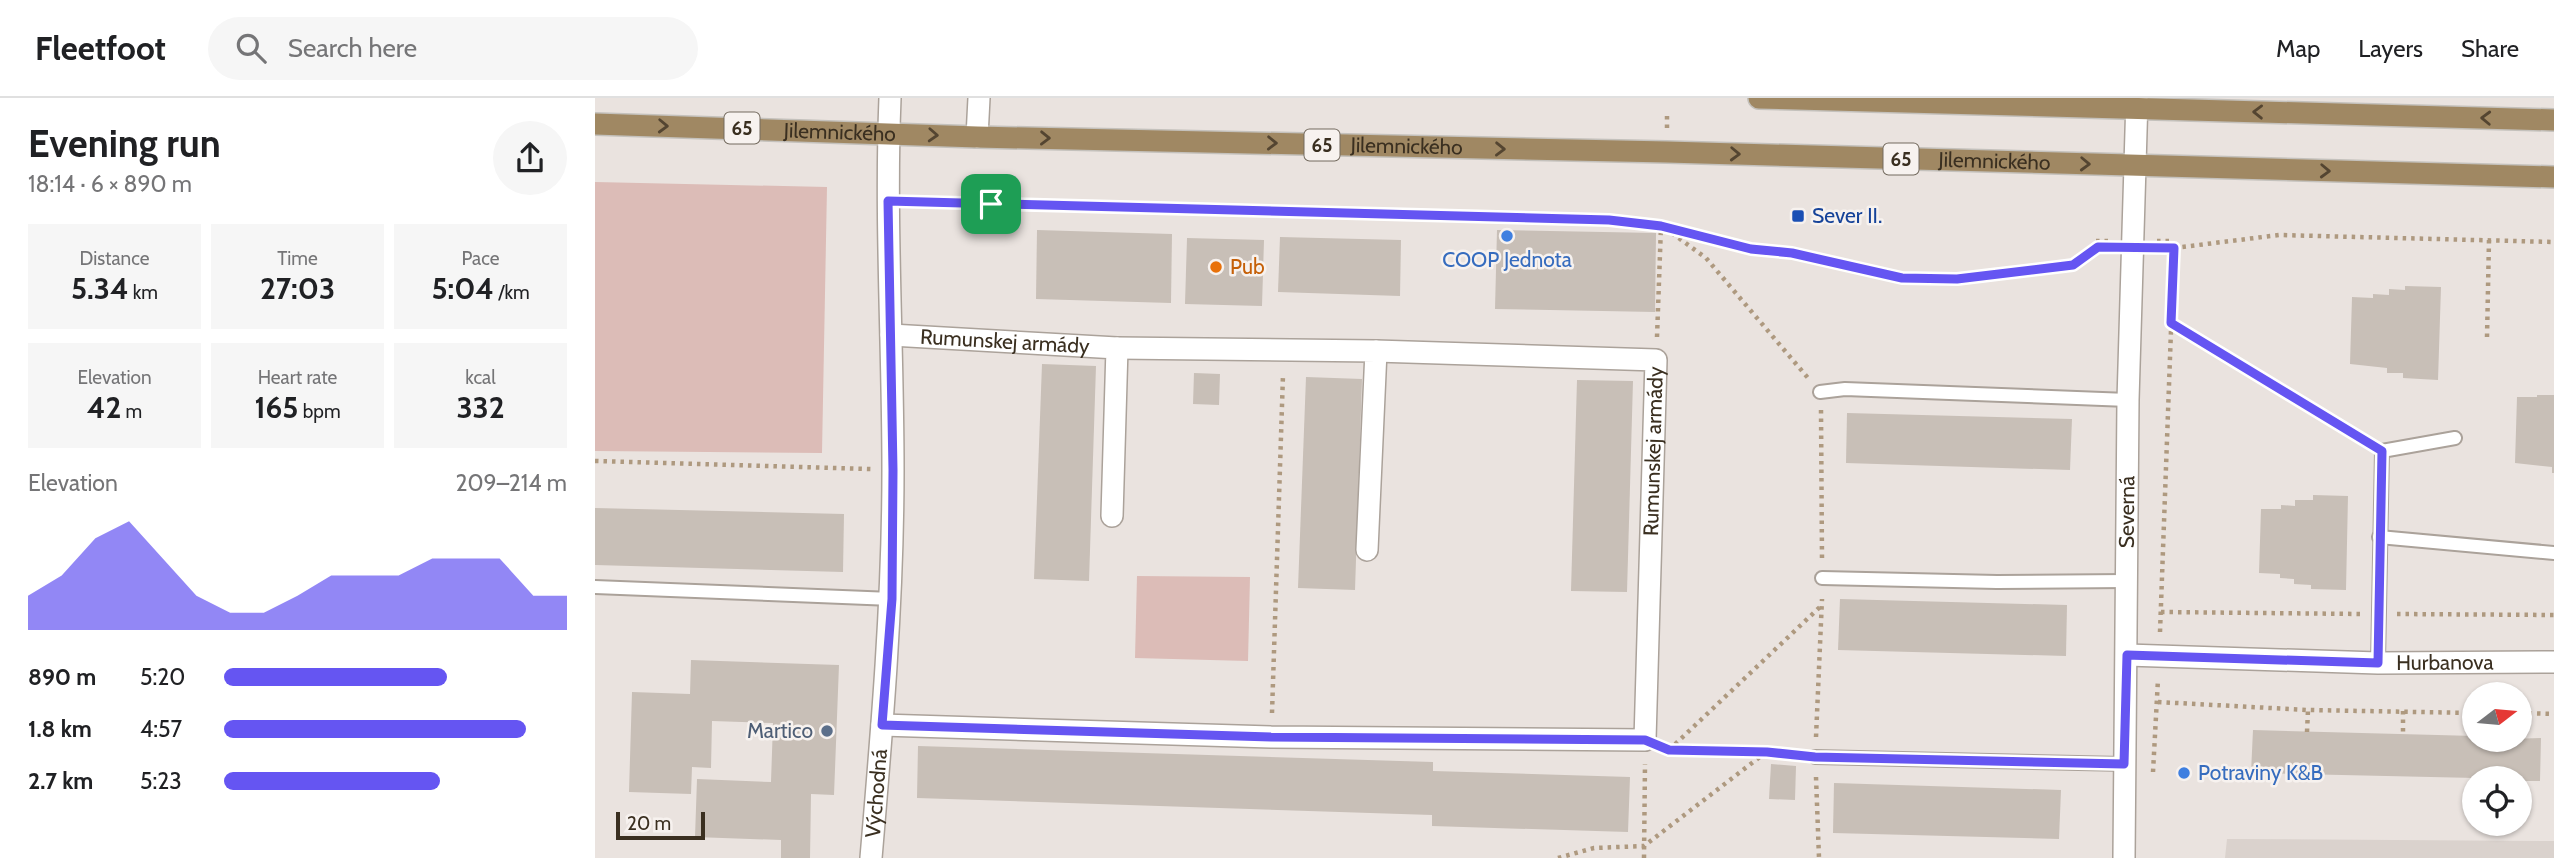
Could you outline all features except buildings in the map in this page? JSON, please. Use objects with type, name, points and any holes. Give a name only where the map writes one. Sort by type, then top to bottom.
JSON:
[{"type":"main road","points":[[1759,98],[2136,103],[2554,120]]},
{"type":"main road","name":"Jilemnického","points":[[595,124],[977,137],[2554,177]]},
{"type":"street","name":"Východná","points":[[871,858],[892,599],[893,470],[888,201],[890,98]]},
{"type":"street","points":[[977,137],[979,98]]},
{"type":"street","points":[[2135,165],[2136,103]]},
{"type":"street","name":"Severná","points":[[2124,858],[2131,247],[2135,165]]},
{"type":"street","name":"Rumunskej armády","points":[[891,335],[1117,348],[1377,351],[1656,360],[1645,740]]},
{"type":"street","name":"Rumunskej armády","points":[[1112,516],[1117,348]]},
{"type":"street","points":[[1367,550],[1377,351]]},
{"type":"street","name":"Hurbanova","points":[[2127,655],[2378,663],[2554,662]]},
{"type":"street","points":[[882,725],[1271,737],[1645,740]]},
{"type":"lane","points":[[1820,392],[1845,389],[2129,400]]},
{"type":"lane","points":[[2378,663],[2382,451],[2455,438]]},
{"type":"lane","points":[[2379,537],[2554,553]]},
{"type":"lane","points":[[1822,578],[1997,582],[2127,581]]},
{"type":"lane","points":[[595,587],[892,599]]},
{"type":"lane","points":[[1815,757],[2124,764]]},
{"type":"path","points":[[888,201],[1609,220],[1661,226],[1751,249],[1792,253],[1902,278],[1957,279],[2073,265],[2098,247],[2174,248],[2279,235],[2554,242]]},
{"type":"path","points":[[1656,360],[1661,226]]},
{"type":"path","points":[[1661,226],[1706,258],[1820,392],[1822,578],[1815,757],[1819,858]]},
{"type":"path","points":[[2487,337],[2489,240]]},
{"type":"path","points":[[2160,622],[2174,248]]},
{"type":"path","points":[[2171,323],[2382,451]]},
{"type":"path","points":[[1271,737],[1284,350]]},
{"type":"path","points":[[595,461],[893,470]]},
{"type":"path","points":[[1669,750],[1821,606]]},
{"type":"path","points":[[2158,702],[2308,710],[2462,713]]},
{"type":"path","points":[[2307,732],[2308,710]]},
{"type":"path","points":[[2403,711],[2403,734]]},
{"type":"path","points":[[2532,713],[2554,714]]},
{"type":"path","points":[[1644,858],[1645,740],[1669,750],[1767,752],[1815,757]]},
{"type":"path","points":[[1558,858],[1594,848],[1644,846],[1767,752]]},
{"type":"shaded area","points":[[595,182],[827,187],[822,453],[595,451]]},
{"type":"shaded area","points":[[1137,576],[1250,577],[1248,661],[1135,658]]},
{"type":"shaded area","points":[[2227,839],[2554,841],[2554,858],[2225,858]]},
{"type":"place","name":"Sever II.","points":[[1798,216]]},
{"type":"place","name":"COOP Jednota","points":[[1507,236]]},
{"type":"place","name":"Pub","points":[[1216,267]]},
{"type":"place","name":"Martico","points":[[827,731]]},
{"type":"place","name":"Potraviny K&B","points":[[2184,773]]},
{"type":"route","points":[[888,201],[991,204],[1609,220],[1661,226],[1751,249],[1792,253],[1902,278],[1957,279],[2073,265],[2098,247],[2174,248],[2171,323],[2382,451],[2378,663],[2127,655],[2124,764],[1815,757],[1767,752],[1669,750],[1645,740],[1271,737],[882,725],[892,599],[893,470],[888,201]]}]
